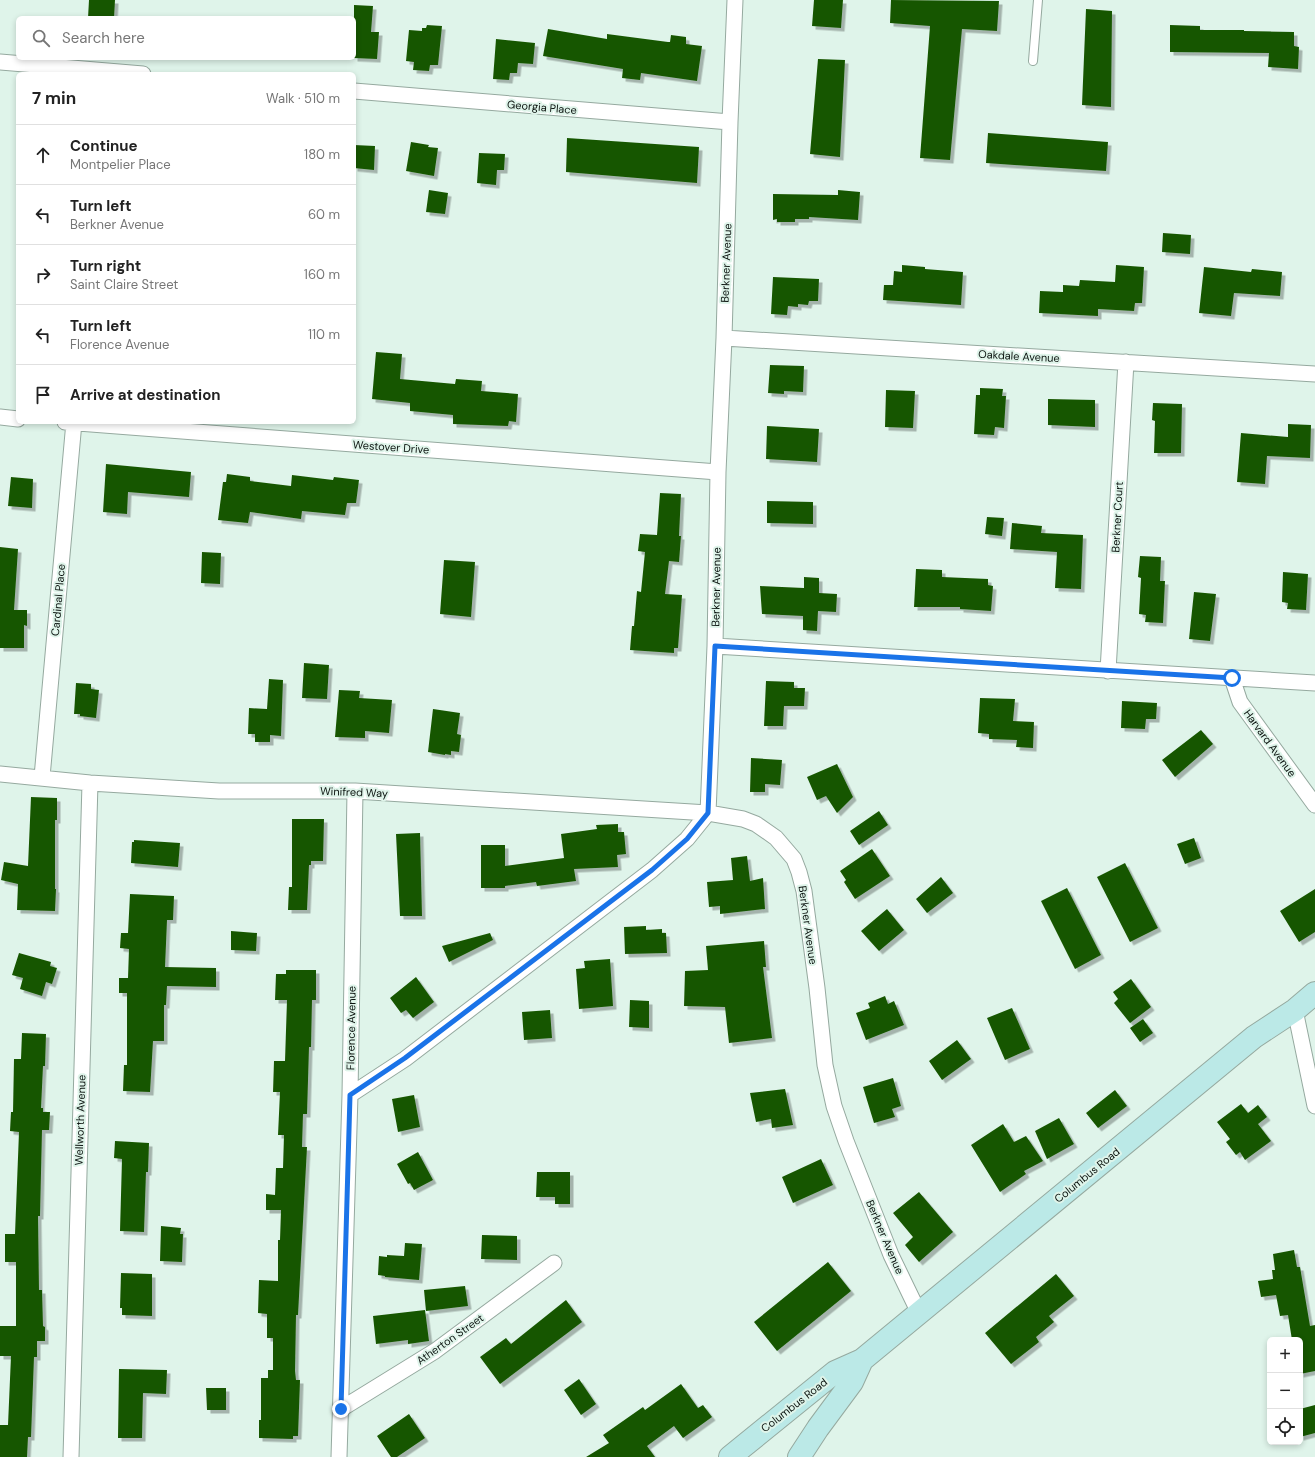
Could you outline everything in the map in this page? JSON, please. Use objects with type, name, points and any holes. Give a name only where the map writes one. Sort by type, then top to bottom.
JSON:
[{"type":"street","name":"Berkner Avenue","points":[[735,0],[718,472],[715,646],[708,813],[742,819],[756,824],[776,838],[794,859],[800,872],[807,913],[825,1065],[834,1106],[846,1141],[891,1255],[919,1313]]},
{"type":"street","points":[[0,62],[106,72]]},
{"type":"street","name":"Georgia Place","points":[[356,91],[730,122]]},
{"type":"street","name":"Oakdale Avenue","points":[[724,338],[1315,374]]},
{"type":"street","name":"Berkner Court","points":[[1108,671],[1126,362]]},
{"type":"street","points":[[0,417],[16,419]]},
{"type":"street","name":"Cardinal Place","points":[[42,777],[71,424]]},
{"type":"street","name":"Westover Drive","points":[[97,424],[718,472]]},
{"type":"street","points":[[715,646],[1315,683]]},
{"type":"street","name":"Harvard Avenue","points":[[1232,678],[1240,702],[1315,805]]},
{"type":"street","name":"Winifred Way","points":[[0,774],[90,783],[219,791],[356,791],[708,813]]},
{"type":"street","name":"Wellworth Avenue","points":[[71,1457],[90,783]]},
{"type":"street","name":"Florence Avenue","points":[[339,1457],[350,1095],[356,791]]},
{"type":"street","points":[[350,1095],[405,1058],[652,870],[687,839],[708,813]]},
{"type":"street","name":"Columbus Road","points":[[730,1457],[835,1372],[862,1360],[1254,1038],[1295,1010],[1315,993]]},
{"type":"street","points":[[1295,1010],[1315,1106]]},
{"type":"street","name":"Atherton Street","points":[[341,1409],[435,1352],[554,1263]]},
{"type":"street","name":"Columbus Road","points":[[799,1457],[818,1428],[852,1382],[862,1360]]},
{"type":"lane","points":[[1033,61],[1038,0]]},
{"type":"building","points":[[89,0],[115,0],[114,16],[88,16]]},
{"type":"building","points":[[814,0],[843,0],[841,28],[812,26]]},
{"type":"building","points":[[891,0],[999,1],[997,31],[962,29],[950,160],[920,158],[930,26],[890,23]]},
{"type":"building","points":[[354,5],[373,6],[371,32],[379,32],[377,59],[356,58],[356,16],[354,16]]},
{"type":"building","points":[[1086,9],[1112,11],[1111,107],[1082,105]]},
{"type":"building","points":[[427,25],[442,26],[438,65],[430,65],[429,71],[413,70],[414,62],[406,61],[409,30],[422,31],[422,28],[426,28]]},
{"type":"building","points":[[1170,25],[1200,26],[1200,30],[1294,32],[1294,46],[1299,47],[1298,69],[1268,67],[1269,53],[1170,52]]},
{"type":"building","points":[[548,29],[607,39],[607,34],[668,42],[670,42],[671,35],[686,37],[686,44],[702,46],[697,81],[641,73],[640,80],[622,78],[623,69],[543,56]]},
{"type":"building","points":[[496,39],[535,43],[533,64],[518,63],[517,73],[510,73],[509,80],[493,79]]},
{"type":"building","points":[[818,59],[845,60],[840,157],[810,154]]},
{"type":"building","points":[[988,133],[1108,142],[1106,171],[986,163]]},
{"type":"building","points":[[567,138],[699,147],[697,183],[566,172]]},
{"type":"building","points":[[411,142],[438,148],[434,176],[406,171]]},
{"type":"building","points":[[356,145],[375,146],[374,170],[356,168]]},
{"type":"building","points":[[479,153],[505,154],[504,170],[497,170],[496,185],[477,183]]},
{"type":"building","points":[[429,190],[448,193],[445,214],[426,212]]},
{"type":"building","points":[[838,190],[860,192],[858,220],[809,217],[809,219],[795,219],[795,222],[777,222],[777,219],[773,220],[773,194],[838,195]]},
{"type":"building","points":[[1163,233],[1191,235],[1190,254],[1162,252]]},
{"type":"building","points":[[902,265],[925,267],[925,269],[963,272],[961,305],[883,300],[884,285],[893,285],[894,271],[902,272]]},
{"type":"building","points":[[1116,265],[1144,267],[1142,303],[1135,303],[1134,311],[1098,309],[1098,316],[1039,313],[1040,291],[1063,292],[1063,285],[1079,286],[1080,280],[1115,282]]},
{"type":"building","points":[[1204,267],[1251,272],[1252,269],[1282,272],[1280,296],[1234,293],[1231,316],[1199,313]]},
{"type":"building","points":[[773,277],[819,279],[818,301],[809,301],[808,305],[798,304],[798,307],[788,306],[787,315],[771,314]]},
{"type":"building","points":[[376,352],[402,354],[400,379],[455,384],[456,379],[482,381],[481,391],[518,394],[516,422],[509,421],[508,426],[453,424],[453,415],[410,411],[410,403],[372,399]]},
{"type":"building","points":[[770,365],[804,366],[803,392],[784,391],[784,394],[768,393]]},
{"type":"building","points":[[980,388],[1003,389],[1002,396],[1006,396],[1004,428],[995,427],[994,435],[974,434],[976,395],[980,395]]},
{"type":"building","points":[[886,390],[915,391],[913,428],[885,427]]},
{"type":"building","points":[[1048,399],[1095,400],[1095,427],[1048,425]]},
{"type":"building","points":[[1153,403],[1182,404],[1181,453],[1154,453],[1155,421],[1152,420]]},
{"type":"building","points":[[1288,424],[1311,425],[1310,458],[1267,456],[1265,484],[1237,482],[1241,433],[1288,437]]},
{"type":"building","points":[[767,426],[819,429],[817,462],[766,459]]},
{"type":"building","points":[[106,464],[191,472],[189,497],[128,492],[127,514],[103,512]]},
{"type":"building","points":[[227,474],[250,477],[250,481],[291,486],[292,475],[333,480],[334,477],[359,480],[356,503],[347,503],[345,515],[302,511],[301,519],[250,512],[248,523],[218,520],[223,482],[226,482]]},
{"type":"building","points":[[11,477],[33,479],[32,508],[8,506]]},
{"type":"building","points":[[660,493],[681,494],[679,536],[681,536],[679,562],[669,561],[665,594],[682,595],[678,648],[674,648],[674,653],[630,650],[637,591],[641,592],[645,552],[638,551],[640,534],[657,535]]},
{"type":"building","points":[[767,501],[813,502],[813,524],[767,523]]},
{"type":"building","points":[[987,517],[1004,518],[1002,536],[985,534]]},
{"type":"building","points":[[1012,523],[1042,526],[1041,533],[1083,535],[1081,589],[1055,588],[1057,552],[1010,549]]},
{"type":"building","points":[[0,547],[18,549],[14,610],[27,610],[27,626],[24,625],[24,648],[0,648]]},
{"type":"building","points":[[202,552],[221,553],[220,584],[201,583]]},
{"type":"building","points":[[1140,556],[1161,557],[1160,581],[1165,581],[1163,623],[1145,622],[1146,615],[1139,614],[1141,578],[1138,577]]},
{"type":"building","points":[[444,560],[475,562],[471,617],[440,614]]},
{"type":"building","points":[[916,569],[942,570],[942,577],[988,579],[988,585],[993,586],[991,611],[960,609],[960,607],[914,607]]},
{"type":"building","points":[[1283,572],[1308,574],[1306,610],[1287,609],[1288,603],[1282,602]]},
{"type":"building","points":[[804,577],[819,578],[819,593],[837,594],[836,612],[818,611],[817,631],[803,630],[803,616],[762,614],[760,586],[804,588]]},
{"type":"building","points":[[1194,592],[1216,594],[1210,641],[1189,639]]},
{"type":"building","points":[[304,663],[329,665],[327,699],[302,698]]},
{"type":"building","points":[[269,679],[283,680],[281,736],[270,735],[270,742],[255,742],[255,734],[248,734],[249,708],[267,709]]},
{"type":"building","points":[[766,681],[794,682],[794,688],[805,688],[804,706],[784,706],[783,726],[764,726]]},
{"type":"building","points":[[76,683],[91,684],[91,689],[99,690],[96,718],[74,714]]},
{"type":"building","points":[[339,690],[360,691],[359,698],[392,700],[389,733],[365,731],[365,738],[335,737]]},
{"type":"building","points":[[980,698],[1015,699],[1013,721],[1034,722],[1033,748],[1016,747],[1017,740],[989,739],[989,734],[978,733]]},
{"type":"building","points":[[1122,701],[1157,703],[1156,719],[1146,719],[1145,729],[1121,728]]},
{"type":"building","points":[[433,709],[460,713],[457,734],[461,735],[459,752],[451,751],[451,755],[445,755],[428,752]]},
{"type":"building","points":[[1201,730],[1213,744],[1175,777],[1162,760]]},
{"type":"building","points":[[751,758],[782,760],[780,785],[765,784],[765,792],[750,792]]},
{"type":"building","points":[[837,764],[853,797],[837,813],[826,796],[817,800],[807,777]]},
{"type":"building","points":[[31,797],[57,798],[57,820],[55,820],[55,911],[17,910],[18,884],[1,880],[4,862],[28,866]]},
{"type":"building","points":[[879,811],[888,825],[859,845],[850,831]]},
{"type":"building","points":[[292,819],[324,819],[323,861],[311,861],[311,865],[309,865],[307,910],[288,910],[289,887],[292,887]]},
{"type":"building","points":[[618,824],[618,832],[624,832],[626,854],[617,855],[618,867],[574,869],[576,881],[537,886],[536,882],[505,886],[505,888],[481,888],[481,845],[505,845],[505,866],[564,858],[561,834],[597,829],[596,825]]},
{"type":"building","points":[[420,833],[422,916],[400,916],[396,834]]},
{"type":"building","points":[[1194,838],[1201,858],[1185,864],[1177,844]]},
{"type":"building","points":[[134,840],[180,843],[178,867],[131,863],[132,842],[134,842]]},
{"type":"building","points":[[872,849],[890,876],[855,899],[844,882],[846,880],[840,871]]},
{"type":"building","points":[[747,856],[750,881],[763,878],[765,909],[720,914],[720,906],[709,907],[707,882],[733,880],[731,858]]},
{"type":"building","points":[[1125,863],[1158,928],[1130,942],[1097,877]]},
{"type":"building","points":[[941,877],[953,893],[927,913],[916,899]]},
{"type":"building","points":[[1067,888],[1101,955],[1075,969],[1041,901]]},
{"type":"building","points":[[1315,889],[1315,932],[1299,942],[1280,911]]},
{"type":"building","points":[[130,894],[174,896],[173,920],[167,920],[165,967],[216,968],[216,987],[167,986],[166,1005],[164,1005],[164,1041],[153,1041],[150,1092],[123,1091],[124,1065],[127,1065],[127,993],[119,993],[119,978],[128,978],[129,949],[120,948],[121,933],[128,933]]},
{"type":"building","points":[[887,909],[904,930],[879,951],[861,931]]},
{"type":"building","points":[[646,926],[646,930],[662,929],[662,933],[666,933],[667,953],[625,954],[624,927]]},
{"type":"building","points":[[231,931],[257,933],[256,951],[231,950]]},
{"type":"building","points":[[490,933],[493,940],[449,962],[442,946]]},
{"type":"building","points":[[764,941],[766,967],[763,967],[772,1038],[729,1043],[725,1007],[684,1006],[685,971],[708,970],[706,946]]},
{"type":"building","points":[[19,953],[51,962],[50,966],[57,968],[52,984],[46,982],[42,996],[20,989],[23,978],[12,975]]},
{"type":"building","points":[[610,959],[613,1006],[579,1009],[576,969],[585,968],[584,961]]},
{"type":"building","points":[[286,970],[316,970],[316,1000],[312,1000],[311,1047],[309,1047],[307,1114],[303,1114],[302,1147],[307,1147],[298,1315],[296,1315],[295,1371],[296,1380],[300,1380],[298,1436],[293,1436],[293,1439],[259,1438],[259,1420],[261,1420],[261,1378],[268,1378],[268,1370],[273,1370],[273,1338],[267,1338],[267,1314],[258,1313],[259,1280],[278,1281],[278,1240],[280,1240],[281,1210],[266,1210],[266,1194],[275,1195],[276,1168],[283,1168],[284,1135],[278,1135],[280,1092],[273,1092],[274,1061],[285,1061],[287,1000],[275,1000],[276,974],[286,974]]},
{"type":"building","points":[[416,977],[434,1002],[413,1018],[406,1010],[401,1013],[390,998]]},
{"type":"building","points":[[1131,979],[1151,1007],[1130,1023],[1114,1003],[1118,999],[1113,992]]},
{"type":"building","points":[[885,996],[888,1004],[894,1001],[904,1025],[866,1040],[856,1013],[870,1008],[868,1003]]},
{"type":"building","points":[[630,1000],[649,1001],[649,1028],[629,1027]]},
{"type":"building","points":[[1012,1008],[1030,1049],[1005,1060],[987,1018]]},
{"type":"building","points":[[550,1010],[552,1038],[524,1040],[522,1012]]},
{"type":"building","points":[[1143,1019],[1153,1033],[1140,1042],[1130,1028]]},
{"type":"building","points":[[22,1033],[46,1034],[41,1108],[43,1108],[43,1112],[50,1112],[49,1130],[42,1130],[40,1216],[38,1216],[39,1290],[42,1290],[45,1341],[37,1341],[37,1357],[34,1357],[31,1437],[28,1437],[27,1457],[0,1457],[0,1425],[8,1425],[11,1356],[0,1356],[0,1326],[16,1326],[16,1262],[5,1262],[5,1234],[15,1234],[19,1132],[10,1131],[11,1112],[13,1112],[14,1059],[21,1059]]},
{"type":"building","points":[[957,1040],[971,1059],[942,1080],[929,1061]]},
{"type":"building","points":[[893,1078],[901,1106],[892,1109],[895,1117],[874,1123],[863,1087]]},
{"type":"building","points":[[785,1089],[793,1125],[772,1128],[771,1119],[756,1122],[750,1093]]},
{"type":"building","points":[[1115,1090],[1127,1106],[1098,1128],[1086,1113]]},
{"type":"building","points":[[414,1095],[420,1127],[398,1132],[392,1099]]},
{"type":"building","points":[[1241,1104],[1248,1113],[1258,1105],[1267,1117],[1258,1124],[1271,1141],[1245,1160],[1240,1152],[1236,1155],[1226,1142],[1230,1139],[1217,1122]]},
{"type":"building","points":[[1059,1118],[1074,1144],[1047,1159],[1035,1131]]},
{"type":"building","points":[[1003,1124],[1014,1142],[1026,1136],[1043,1161],[1024,1171],[1026,1174],[1000,1192],[971,1145]]},
{"type":"building","points":[[115,1141],[149,1143],[148,1172],[146,1172],[144,1232],[120,1231],[122,1159],[114,1158]]},
{"type":"building","points":[[418,1152],[433,1180],[414,1190],[410,1183],[408,1184],[397,1164]]},
{"type":"building","points":[[821,1159],[833,1185],[793,1203],[782,1177]]},
{"type":"building","points":[[537,1172],[570,1172],[570,1204],[555,1204],[555,1197],[536,1197]]},
{"type":"building","points":[[919,1192],[953,1232],[919,1262],[905,1245],[913,1237],[893,1213]]},
{"type":"building","points":[[161,1226],[181,1228],[180,1234],[183,1234],[182,1262],[160,1261]]},
{"type":"building","points":[[482,1235],[517,1236],[517,1260],[481,1259]]},
{"type":"building","points":[[405,1243],[422,1244],[419,1280],[378,1275],[379,1256],[404,1256]]},
{"type":"building","points":[[1294,1250],[1297,1267],[1300,1267],[1310,1326],[1315,1325],[1315,1371],[1303,1373],[1303,1337],[1292,1337],[1288,1315],[1280,1316],[1276,1295],[1261,1297],[1258,1281],[1273,1279],[1272,1270],[1275,1270],[1273,1254]]},
{"type":"building","points":[[828,1262],[851,1291],[777,1351],[754,1322]]},
{"type":"building","points":[[121,1273],[152,1274],[152,1316],[122,1315],[122,1308],[120,1308]]},
{"type":"building","points":[[1056,1274],[1074,1296],[1049,1316],[1054,1322],[1036,1337],[1039,1342],[1011,1364],[985,1333]]},
{"type":"building","points":[[465,1286],[468,1306],[426,1311],[424,1290]]},
{"type":"building","points":[[566,1300],[582,1322],[500,1384],[480,1357],[506,1338],[511,1344]]},
{"type":"building","points":[[425,1310],[429,1341],[408,1344],[408,1340],[376,1344],[373,1316]]},
{"type":"building","points":[[119,1369],[167,1370],[166,1394],[143,1393],[142,1438],[118,1438]]},
{"type":"building","points":[[579,1379],[596,1404],[581,1415],[564,1390]]},
{"type":"building","points":[[681,1384],[698,1408],[703,1405],[712,1417],[683,1438],[674,1426],[647,1446],[655,1457],[586,1457],[609,1443],[603,1435],[643,1407],[645,1410]]},
{"type":"building","points":[[206,1388],[226,1388],[226,1410],[207,1410]]},
{"type":"building","points":[[1315,1405],[1315,1433],[1303,1436],[1303,1409]]},
{"type":"building","points":[[409,1414],[425,1438],[397,1457],[391,1457],[377,1436]]},
{"type":"route","points":[[341,1409],[350,1095],[405,1058],[652,870],[687,839],[708,813],[715,646],[1232,678]]}]
